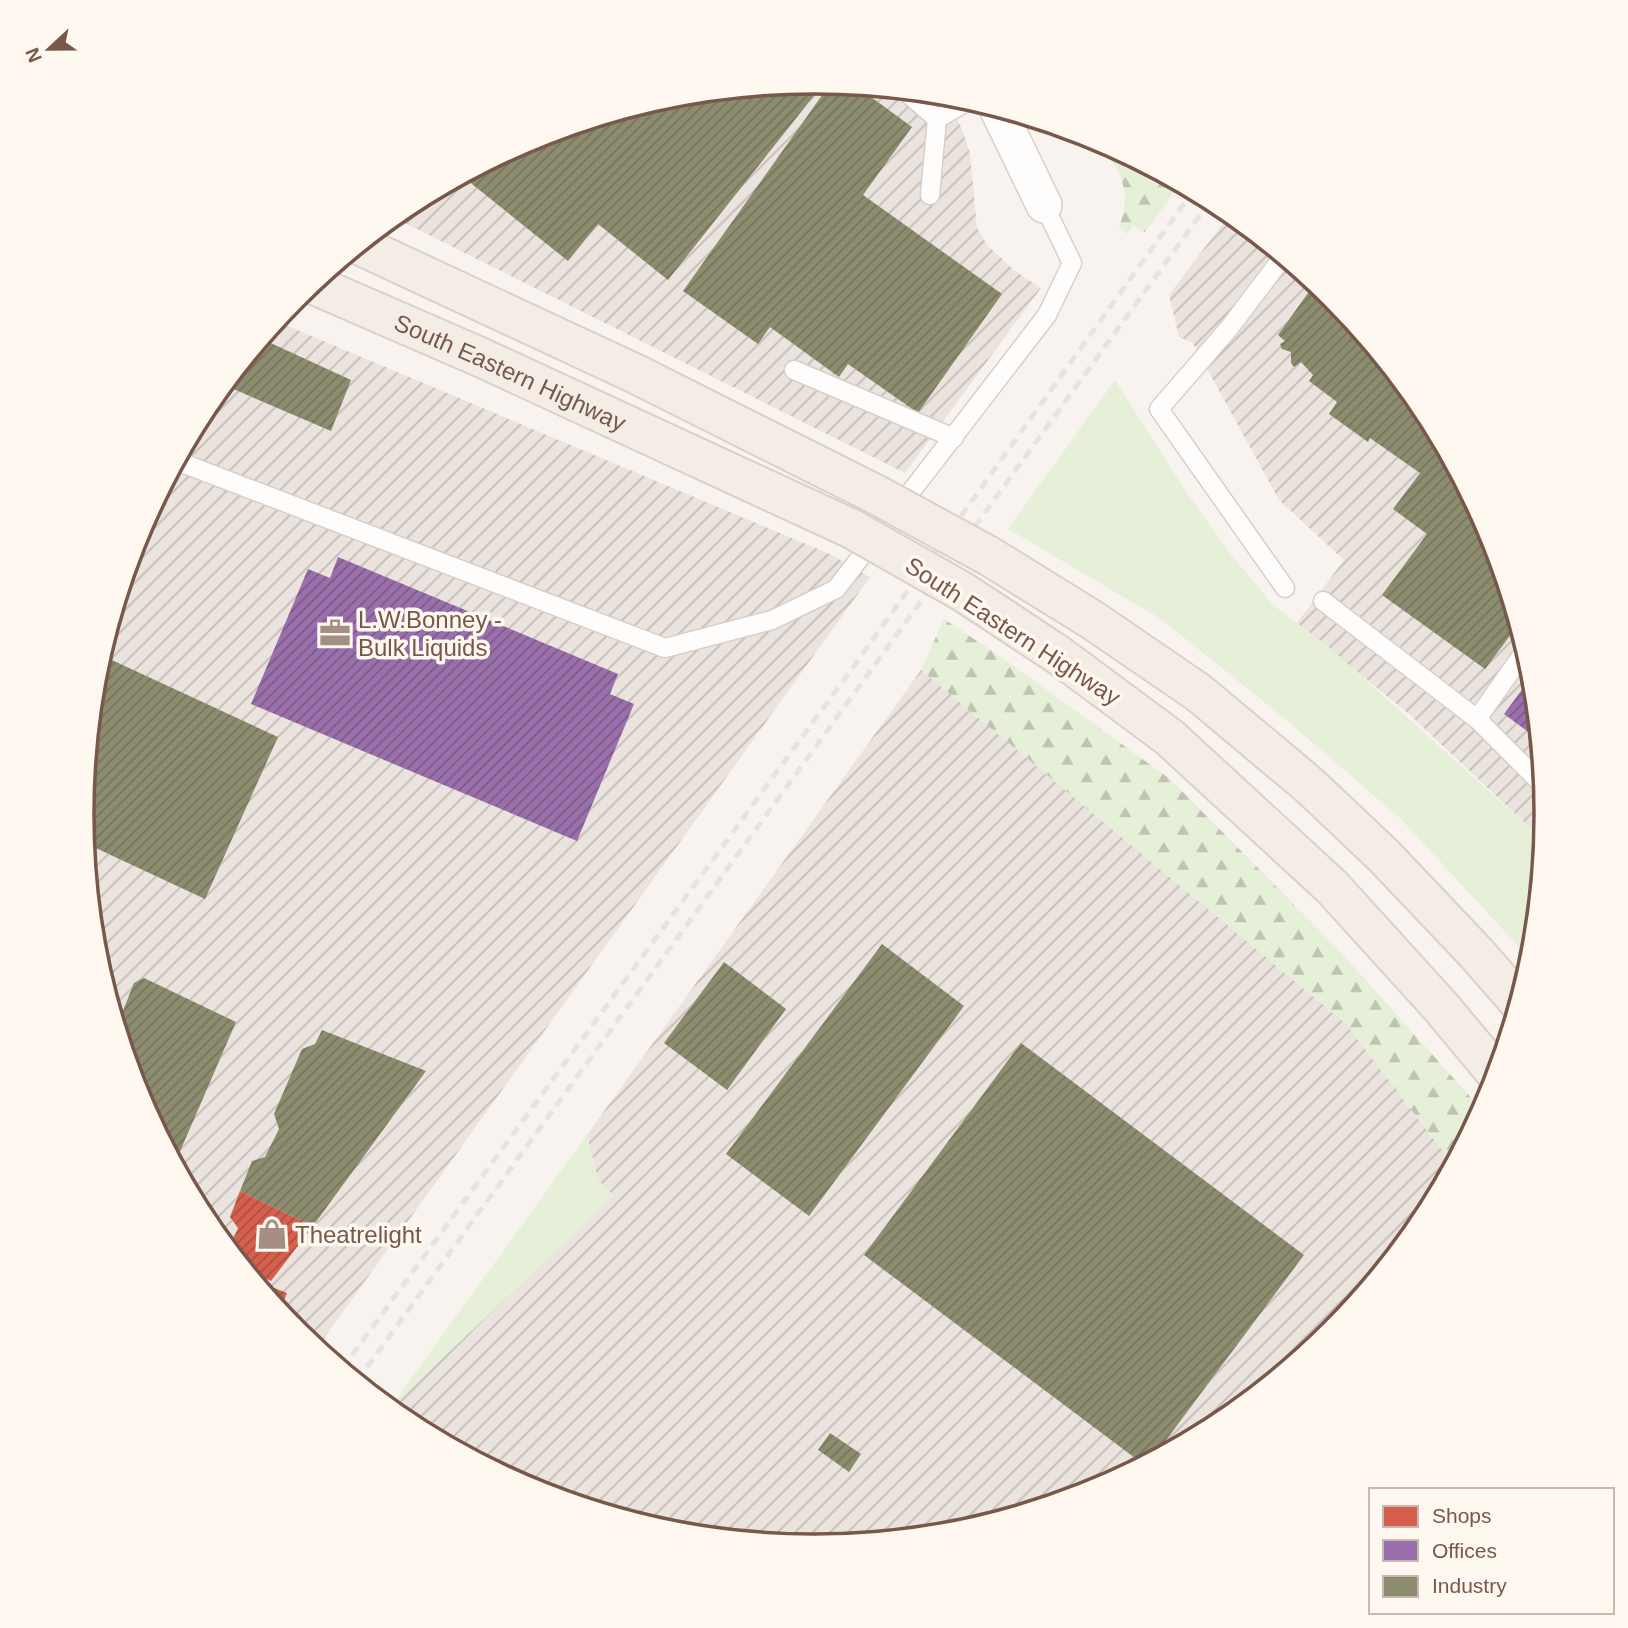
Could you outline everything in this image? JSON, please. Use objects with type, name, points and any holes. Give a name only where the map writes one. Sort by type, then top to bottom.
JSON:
[{"type":"main road","name":"South Eastern Highway","points":[[368,249],[636,374],[877,495],[989,556],[1094,621],[1199,693],[1309,785],[1384,856],[1511,993]]},
{"type":"main road","name":"South Eastern Highway","points":[[323,289],[480,357],[852,529],[963,592],[1057,654],[1169,737],[1332,887],[1441,1007],[1488,1064]]},
{"type":"street","points":[[1003,120],[1044,205]]},
{"type":"lane","points":[[918,103],[937,119]]},
{"type":"lane","points":[[937,119],[955,108]]},
{"type":"lane","points":[[930,195],[937,119]]},
{"type":"lane","points":[[186,464],[665,648],[772,620],[836,589],[1047,315],[1072,263],[1044,205]]},
{"type":"lane","points":[[1278,264],[1230,327],[1159,409],[1285,588]]},
{"type":"lane","points":[[794,370],[954,438]]},
{"type":"lane","points":[[1323,601],[1476,719],[1532,774]]},
{"type":"lane","points":[[1476,719],[1517,661]]},
{"type":"shaded area","points":[[814,94],[861,96],[950,107],[961,127],[970,153],[977,228],[987,245],[1015,271],[1041,288],[905,473],[404,223],[454,191],[539,149],[628,119],[674,108],[767,96]]},
{"type":"shaded area","points":[[1223,223],[1252,243],[1323,305],[1385,376],[1412,414],[1437,454],[1479,539],[1509,628],[1527,720],[1532,767],[1533,831],[1409,714],[1297,623],[1344,560],[1279,500],[1193,343],[1179,337],[1169,295]]},
{"type":"shaded area","points":[[286,325],[832,555],[870,577],[323,1340],[305,1323],[243,1252],[191,1174],[169,1132],[149,1089],[119,1000],[108,954],[96,861],[96,767],[108,674],[119,628],[149,539],[169,496],[191,454],[243,376]]},
{"type":"shaded area","points":[[921,670],[1345,1023],[1447,1156],[1412,1214],[1385,1252],[1323,1323],[1252,1385],[1174,1437],[1089,1479],[1000,1509],[908,1527],[814,1534],[767,1532],[674,1520],[583,1495],[496,1459],[454,1437],[398,1401],[613,1196],[598,1180],[587,1135]]},
{"type":"green space","points":[[1112,160],[1175,191],[1145,232],[1133,225],[1127,234],[1119,227],[1125,195]]},
{"type":"green space","points":[[1115,380],[1183,487],[1231,555],[1273,605],[1330,648],[1533,831],[1521,949],[1401,819],[1284,718],[1161,619],[1008,529]]},
{"type":"green space","points":[[944,619],[1170,779],[1336,947],[1474,1101],[1447,1156],[1345,1023],[921,670]]},
{"type":"green space","points":[[587,1135],[598,1180],[614,1196],[396,1399]]},
{"type":"building: Shops","name":"Theatrelight","points":[[240,1191],[313,1226],[271,1281],[265,1278],[233,1239],[238,1228],[230,1217]]},
{"type":"building: Shops","points":[[272,1287],[287,1293],[284,1300]]},
{"type":"building: Offices","points":[[338,557],[618,674],[610,694],[634,704],[577,841],[251,704],[308,569],[330,578]]},
{"type":"building: Offices","points":[[1522,689],[1528,732],[1504,714]]},
{"type":"building: Industry","points":[[815,94],[668,280],[598,224],[568,261],[470,183],[539,149],[628,119],[720,101]]},
{"type":"building: Industry","points":[[823,94],[871,97],[912,127],[863,195],[1002,294],[918,413],[848,364],[839,377],[770,327],[758,344],[683,291]]},
{"type":"building: Industry","points":[[1309,292],[1385,376],[1437,454],[1479,539],[1511,635],[1485,669],[1382,595],[1427,534],[1393,509],[1420,473],[1370,438],[1368,442],[1329,414],[1337,402],[1309,381],[1313,375],[1301,362],[1294,367],[1291,363],[1291,352],[1282,349],[1280,344],[1285,341],[1278,335]]},
{"type":"building: Industry","points":[[271,343],[351,380],[331,431],[234,389]]},
{"type":"building: Industry","points":[[111,660],[278,737],[205,899],[95,848],[96,767]]},
{"type":"building: Industry","points":[[882,944],[964,1006],[809,1216],[726,1154]]},
{"type":"building: Industry","points":[[724,962],[786,1009],[727,1090],[664,1043]]},
{"type":"building: Industry","points":[[144,978],[236,1022],[180,1152],[149,1089],[123,1012],[134,983]]},
{"type":"building: Industry","points":[[322,1030],[426,1071],[313,1226],[240,1191],[252,1161],[265,1157],[279,1129],[274,1114],[302,1049],[315,1044]]},
{"type":"building: Industry","points":[[1021,1043],[1304,1255],[1165,1442],[1135,1458],[864,1255]]},
{"type":"building: Industry","points":[[830,1433],[861,1454],[849,1472],[818,1450]]},
{"type":"railway","points":[[348,1361],[851,670],[1187,199]]},
{"type":"railway","points":[[362,1374],[1204,210]]},
{"type":"place","name":"L.W.Bonney - Bulk Liquids","points":[[335,633]]},
{"type":"place","name":"Theatrelight","points":[[272,1234]]}]
